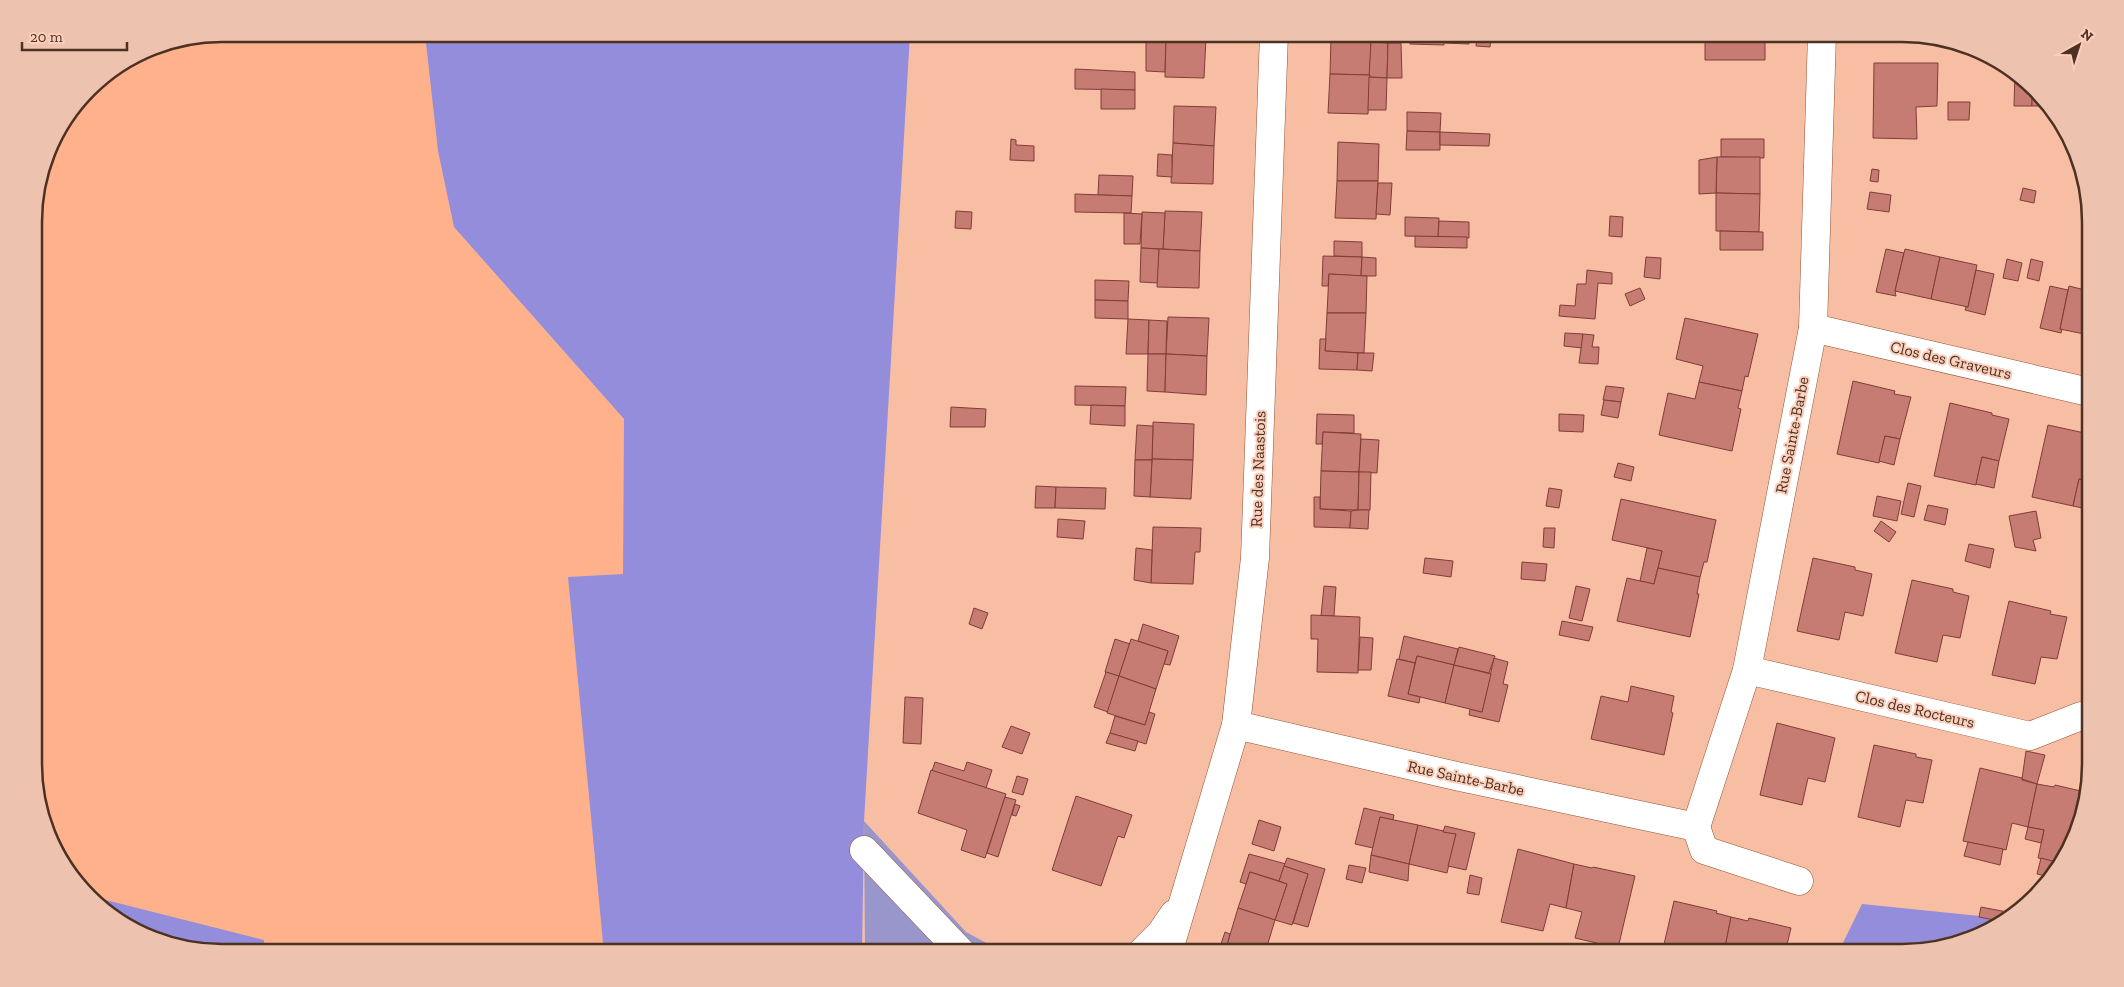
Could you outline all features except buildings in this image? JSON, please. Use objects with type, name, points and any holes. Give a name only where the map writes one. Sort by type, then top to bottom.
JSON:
[{"type":"street","name":"Rue des Naastois","points":[[1171,944],[1236,725],[1255,558],[1274,42]]},
{"type":"street","name":"Rue Sainte-Barbe","points":[[1236,725],[1456,776],[1696,827],[1747,670],[1812,328],[1822,42]]},
{"type":"street","name":"Clos des Graveurs","points":[[1812,328],[2082,390]]},
{"type":"street","name":"Clos des Rocteurs","points":[[1747,670],[2030,736],[2081,716]]},
{"type":"street","points":[[1696,827],[1704,850],[1799,881]]},
{"type":"street","points":[[864,850],[953,944]]},
{"type":"street","name":"Rue des Naastois","points":[[1150,944],[1161,933],[1186,895]]},
{"type":"shaded area","points":[[223,42],[426,42],[438,151],[454,227],[624,419],[623,574],[568,577],[603,944],[199,943],[165,935],[143,926],[113,907],[95,892],[73,864],[56,833],[46,799],[42,764],[42,223],[46,188],[56,154],[73,123],[95,95],[113,80],[143,61],[165,52],[199,44]]},
{"type":"shaded area","points":[[426,42],[910,42],[864,821],[862,944],[603,944],[568,577],[623,574],[624,419],[454,227],[438,151]]},
{"type":"shaded area","points":[[864,821],[966,932],[988,944],[865,944]]},
{"type":"shaded area","points":[[103,899],[264,940],[264,944],[211,944],[176,938],[143,926]]},
{"type":"shaded area","points":[[1862,904],[1995,918],[1959,935],[1925,943],[1842,944]]}]
